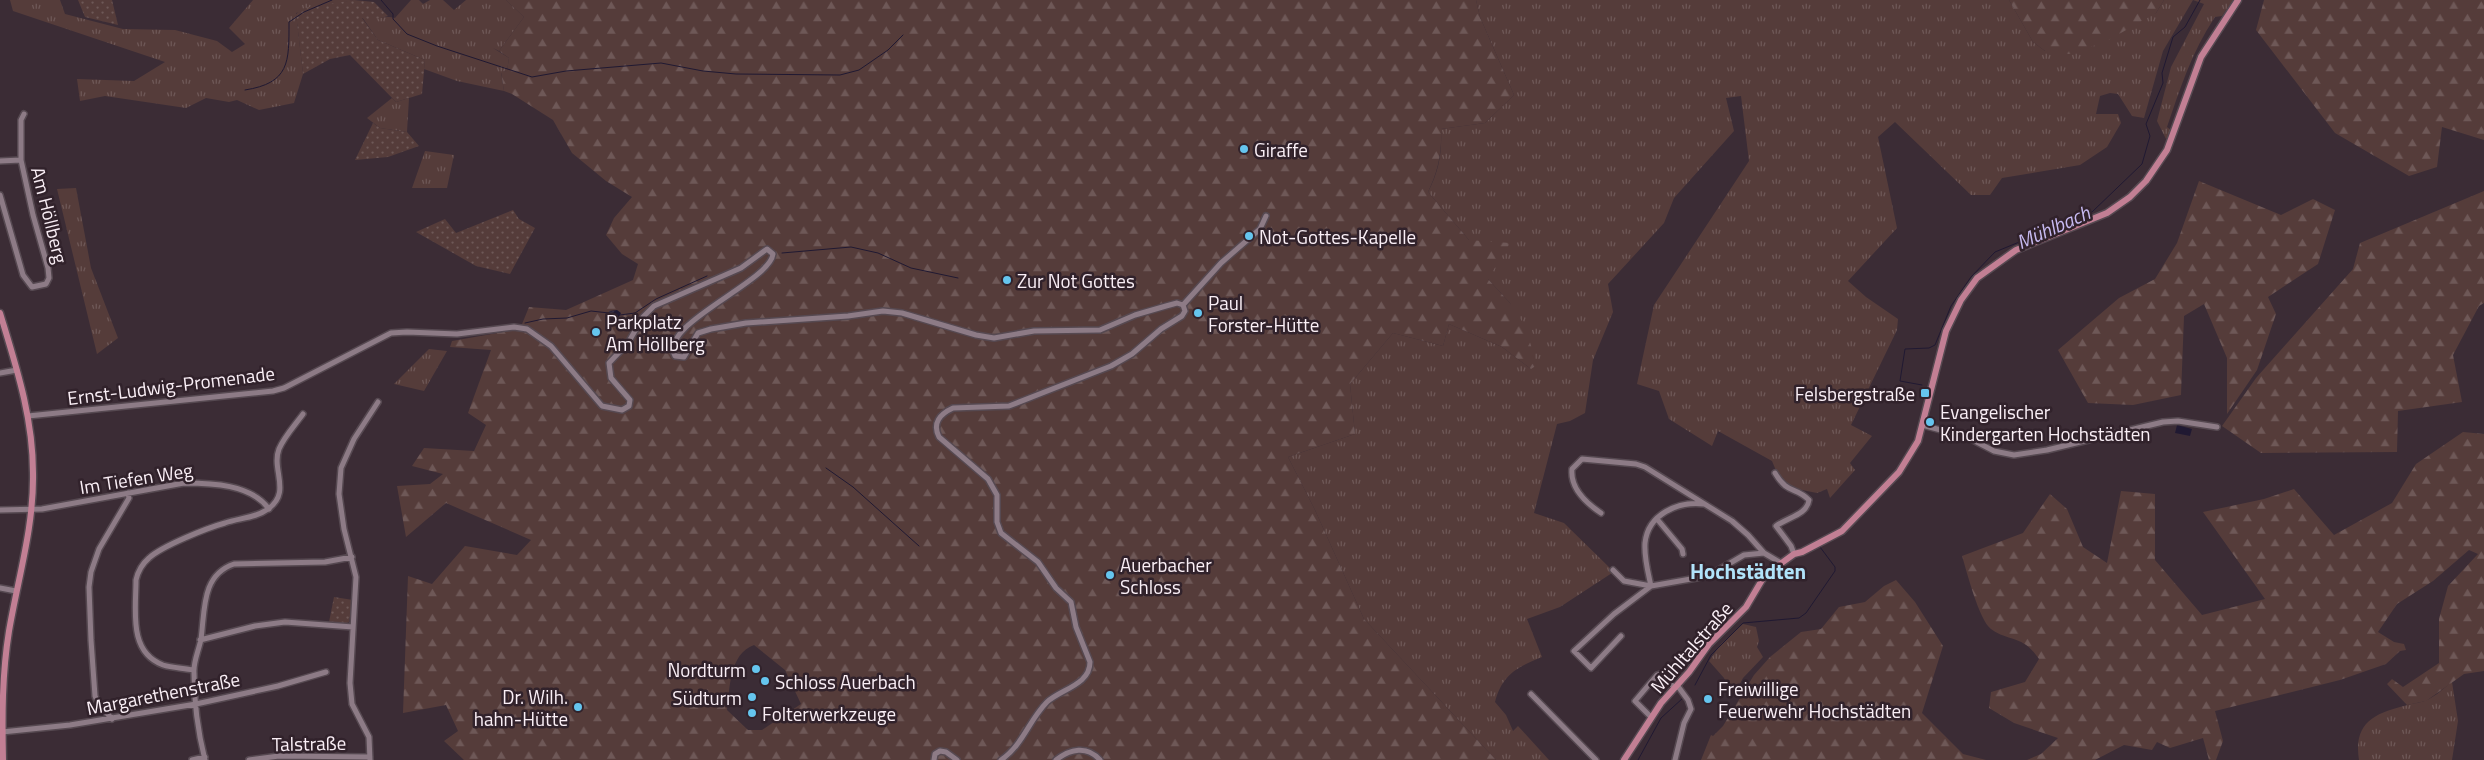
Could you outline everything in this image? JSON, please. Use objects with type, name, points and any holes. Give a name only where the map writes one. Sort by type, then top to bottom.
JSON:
[{"type":"main road","name":"Mühltalstraße","points":[[1624,760],[1651,717],[1709,644],[1746,607],[1765,575],[1794,554],[1802,552],[1842,531],[1899,472],[1918,441],[1946,331],[1961,300],[1977,278],[2016,250],[2107,213],[2146,181],[2167,150],[2201,57],[2238,0]]},
{"type":"main road","points":[[0,313],[28,416],[33,462],[32,509],[16,590],[4,671],[3,760]]},
{"type":"street","name":"Am Höllberg","points":[[0,195],[23,276],[32,287],[46,284],[49,278],[48,268],[32,215],[21,160],[20,120],[24,114]]},
{"type":"street","name":"Am Höllberg","points":[[0,161],[21,160]]},
{"type":"street","points":[[1001,760],[1021,742],[1047,702],[1078,683],[1090,666],[1089,656],[1076,627],[1073,606],[1049,579],[1038,562],[1001,533],[998,526],[996,491],[988,479],[939,437],[936,428],[938,419],[953,408],[1000,407],[1018,403],[1110,366],[1132,354],[1160,329],[1182,316],[1184,311],[1183,305],[1221,263],[1260,229],[1266,216]]},
{"type":"street","name":"Ernst-Ludwig-Promenade","points":[[28,416],[274,391],[284,388],[392,333],[457,334],[514,327],[532,331],[544,340],[602,406],[622,410],[629,406],[630,400],[611,378],[610,363],[628,343],[646,313],[660,303],[733,272],[747,264],[763,249],[772,252],[773,258],[766,266],[687,325],[674,345],[673,352],[677,357],[682,358],[686,355],[698,333],[711,328],[746,323],[848,316],[883,311],[908,314],[958,330],[994,338],[1034,331],[1090,332],[1109,327],[1150,310],[1177,303],[1183,305]]},
{"type":"street","points":[[0,373],[17,370]]},
{"type":"street","points":[[370,759],[369,737],[352,704],[350,683],[357,592],[352,557],[340,512],[341,468],[354,438],[378,402]]},
{"type":"street","points":[[193,670],[164,665],[151,659],[141,646],[137,637],[136,580],[138,573],[150,556],[225,523],[260,514],[269,509],[276,502],[280,492],[279,450],[303,414]]},
{"type":"street","points":[[1922,426],[1967,437],[1994,451],[2014,455],[2047,450],[2163,422],[2178,421],[2217,427]]},
{"type":"street","points":[[1601,513],[1581,497],[1573,480],[1572,469],[1579,460],[1587,458],[1636,464],[1652,470],[1707,504],[1748,535],[1764,553],[1781,563]]},
{"type":"street","points":[[1775,472],[1787,489],[1802,494],[1808,500],[1807,508],[1804,511],[1786,518],[1776,526],[1794,554]]},
{"type":"street","name":"Im Tiefen Weg","points":[[0,510],[32,509],[184,483],[205,483],[239,489],[263,501],[269,509]]},
{"type":"street","points":[[1686,503],[1688,492]]},
{"type":"street","points":[[112,719],[98,703],[95,696],[90,587],[95,558],[129,498],[128,493]]},
{"type":"street","points":[[1652,586],[1647,567],[1645,542],[1657,519],[1673,507],[1686,503],[1707,504]]},
{"type":"street","points":[[1657,519],[1682,549],[1683,554]]},
{"type":"street","points":[[1613,570],[1624,582],[1652,586],[1708,576],[1744,555],[1764,553]]},
{"type":"street","points":[[192,760],[205,759],[196,704],[193,670],[200,640],[207,592],[216,576],[227,567],[239,564],[325,562],[352,557]]},
{"type":"street","points":[[1621,636],[1592,668],[1574,651],[1614,614],[1652,586]]},
{"type":"street","points":[[0,588],[16,590]]},
{"type":"street","points":[[200,640],[255,626],[285,622],[353,628]]},
{"type":"street","name":"Margarethenstraße","points":[[2,732],[112,719],[196,704],[278,686],[326,672]]},
{"type":"street","points":[[1651,717],[1635,701],[1657,675],[1660,674],[1676,686],[1688,700],[1691,709],[1684,724],[1675,760]]},
{"type":"street","points":[[1531,694],[1596,760]]},
{"type":"street","points":[[1056,760],[1077,749],[1091,752],[1100,760]]},
{"type":"street","points":[[934,760],[935,754],[940,751],[946,752],[957,760]]},
{"type":"street","name":"Talstraße","points":[[248,760],[286,756],[370,759]]},
{"type":"green space","points":[[10,0],[60,0],[65,14],[123,29],[175,30],[217,41],[232,52],[245,44],[229,28],[253,0],[354,0],[296,13],[303,74],[294,103],[259,110],[237,100],[229,102],[206,98],[186,108],[105,96],[80,101],[77,79],[134,81],[165,62],[13,11]]},
{"type":"green space","points":[[78,0],[112,0],[118,25],[85,17]]},
{"type":"green space","points":[[354,0],[374,2],[388,16],[374,20],[362,18],[378,40],[425,60],[422,94],[396,102],[350,55],[330,59],[303,74],[296,14],[304,8]]},
{"type":"green space","points":[[411,0],[419,0],[423,4],[430,0],[443,0],[454,10],[466,0],[506,0],[524,17],[499,51],[493,48],[509,58],[507,71],[501,73],[504,91],[457,81],[424,69],[425,60],[378,40],[362,17],[395,18]]},
{"type":"green space","points":[[506,0],[1476,0],[1480,17],[1514,95],[1485,123],[1441,129],[1439,162],[1428,192],[1469,240],[1510,243],[1488,279],[1510,303],[1525,326],[1537,365],[1531,369],[1502,347],[1449,324],[1443,346],[1393,333],[1350,384],[1355,434],[1288,457],[1315,510],[1364,619],[1496,760],[464,760],[444,741],[458,731],[446,705],[403,713],[408,576],[432,584],[465,546],[517,555],[531,540],[446,503],[406,537],[397,486],[430,484],[443,474],[412,466],[424,448],[474,451],[486,425],[468,413],[491,350],[450,347],[452,341],[520,329],[529,307],[566,310],[633,280],[638,264],[622,254],[606,235],[614,218],[632,197],[606,181],[572,153],[553,120],[504,91],[501,72],[507,71],[509,58],[499,51],[524,17]],"holes":[[[754,645],[785,670],[801,704],[762,730],[748,730],[727,710],[730,682],[735,664],[746,649]]]},
{"type":"green space","points":[[1476,0],[2009,0],[2033,42],[2045,51],[2156,13],[2164,0],[2193,0],[2163,51],[2144,118],[2132,116],[2118,94],[2110,93],[2100,96],[2096,114],[2118,114],[2121,123],[2107,147],[2080,165],[2002,178],[1990,195],[1971,195],[1895,122],[1878,137],[1897,228],[1848,281],[1866,297],[1898,319],[1897,330],[1851,425],[1872,436],[1850,463],[1855,470],[1830,498],[1827,489],[1817,493],[1787,487],[1780,480],[1772,461],[1718,431],[1712,446],[1669,419],[1659,391],[1637,384],[1654,305],[1749,161],[1741,96],[1726,98],[1734,131],[1674,198],[1664,223],[1608,284],[1613,312],[1593,360],[1585,413],[1570,421],[1557,424],[1534,513],[1564,523],[1612,570],[1612,573],[1560,607],[1527,619],[1542,657],[1525,664],[1512,673],[1498,693],[1495,702],[1506,715],[1513,731],[1518,726],[1549,760],[1496,760],[1364,619],[1315,510],[1288,457],[1355,434],[1350,384],[1393,333],[1443,346],[1449,324],[1502,347],[1531,369],[1510,303],[1488,279],[1469,240],[1428,192],[1439,162],[1441,129],[1485,123],[1514,95],[1480,17]]},
{"type":"green space","points":[[2009,0],[2164,0],[2156,13],[2105,42],[2069,54],[2045,51],[2033,42]]},
{"type":"green space","points":[[2193,0],[2233,0],[2222,16],[2215,17],[2200,43],[2187,70],[2167,127],[2172,131],[2166,139],[2157,121],[2171,67],[2204,4]]},
{"type":"green space","points":[[2264,0],[2484,0],[2484,140],[2442,127],[2437,167],[2409,176],[2335,133],[2256,30]]},
{"type":"green space","points":[[392,98],[396,102],[409,98],[407,132],[380,128],[367,118]]},
{"type":"green space","points":[[373,123],[380,128],[407,132],[419,146],[388,157],[355,160]]},
{"type":"green space","points":[[425,151],[454,155],[447,188],[412,188]]},
{"type":"green space","points":[[2199,181],[2281,215],[2313,199],[2335,210],[2318,264],[2268,297],[2276,314],[2257,370],[2227,414],[2227,358],[2204,304],[2184,316],[2181,395],[2133,405],[2088,403],[2058,350],[2119,298],[2155,279],[2177,243]]},
{"type":"green space","points":[[76,188],[91,268],[118,338],[97,354],[57,189]]},
{"type":"green space","points":[[2484,191],[2484,303],[2479,306],[2453,355],[2462,402],[2398,411],[2397,452],[2261,453],[2222,426],[2256,378],[2353,269],[2360,243]]},
{"type":"green space","points":[[513,210],[519,219],[535,228],[510,274],[476,266],[416,232],[445,219],[456,233]]},
{"type":"green space","points":[[429,349],[447,351],[424,391],[394,384]]},
{"type":"green space","points":[[2463,432],[2484,434],[2484,671],[2464,674],[2426,701],[2407,705],[2387,684],[2392,679],[2403,687],[2439,663],[2439,619],[2448,586],[2478,554],[2469,550],[2433,581],[2397,604],[2378,632],[2394,642],[2404,644],[2406,650],[2400,651],[2386,664],[2340,680],[2215,711],[2223,741],[2216,760],[2209,760],[2203,738],[2170,748],[2157,742],[2152,750],[2124,745],[2095,760],[2027,760],[2041,754],[2058,738],[2014,723],[1989,708],[1991,692],[2025,682],[2039,659],[2022,642],[1998,633],[1987,624],[1974,595],[1962,556],[2023,533],[2050,494],[2067,509],[2083,547],[2107,563],[2121,491],[2155,494],[2155,560],[2202,615],[2265,599],[2203,512],[2264,499],[2294,489],[2334,535],[2392,503],[2416,464]]},
{"type":"green space","points":[[1896,580],[1915,602],[1943,646],[1922,713],[1963,754],[1986,760],[1701,760],[1711,735],[1713,736],[1723,726],[1754,675],[1770,657],[1801,632],[1821,629],[1839,607],[1865,602],[1884,586]]},
{"type":"green space","points":[[334,597],[353,600],[349,622],[345,624],[329,622]]},
{"type":"green space","points":[[1743,624],[1756,627],[1759,641],[1757,647],[1763,657],[1743,678],[1735,693],[1730,693],[1724,678],[1709,661],[1721,644]]},
{"type":"green space","points":[[2452,682],[2458,721],[2452,760],[2359,760],[2359,736],[2369,721],[2396,708],[2427,700]]},
{"type":"water","points":[[617,310],[621,313],[617,321],[609,321],[609,311]]},
{"type":"water","points":[[2177,425],[2192,429],[2190,436],[2175,433]]},
{"type":"waterway","points":[[245,90],[260,87],[279,76],[287,59],[289,22],[304,12],[332,0]]},
{"type":"waterway","points":[[381,0],[393,14],[393,19],[407,34],[437,46],[532,77],[566,71],[661,63],[703,71],[736,74],[840,75],[859,70],[888,50],[903,35]]},
{"type":"waterway","name":"Mühlbach","points":[[1922,385],[1900,381],[1905,349],[1929,348],[1935,345],[1951,306],[1971,277],[1995,252],[2092,212],[2142,164],[2150,136],[2146,124],[2163,83],[2162,73],[2173,37],[2185,27],[2200,0]]},
{"type":"waterway","points":[[782,253],[851,247],[878,253],[911,268],[958,278]]},
{"type":"waterway","points":[[620,315],[635,313],[656,299],[707,276]]},
{"type":"waterway","points":[[525,323],[543,319],[567,318],[591,311],[609,313]]},
{"type":"waterway","points":[[826,468],[853,487],[919,546]]},
{"type":"waterway","name":"Mühlbach","points":[[1854,523],[1865,512]]},
{"type":"waterway","name":"Mühlbach","points":[[1695,685],[1711,655],[1743,623],[1799,618],[1806,613],[1835,571],[1835,567],[1820,547]]},
{"type":"waterway","name":"Mühlbach","points":[[1638,760],[1661,718],[1683,698]]},
{"type":"place","name":"Giraffe","points":[[1244,149]]},
{"type":"place","name":"Not-Gottes-Kapelle","points":[[1249,236]]},
{"type":"place","name":"Zur Not Gottes","points":[[1007,280]]},
{"type":"place","name":"Paul Forster-Hütte","points":[[1198,313]]},
{"type":"place","name":"Parkplatz Am Höllberg","points":[[596,332]]},
{"type":"place","name":"Felsbergstraße","points":[[1925,393]]},
{"type":"place","name":"Evangelischer Kindergarten Hochstädten","points":[[1930,422]]},
{"type":"place","name":"Auerbacher Schloss","points":[[1110,575]]},
{"type":"place","name":"Nordturm","points":[[756,669]]},
{"type":"place","name":"Schloss Auerbach","points":[[765,681]]},
{"type":"place","name":"Südturm","points":[[752,697]]},
{"type":"place","name":"Freiwillige Feuerwehr Hochstädten","points":[[1708,699]]},
{"type":"place","name":"Dr. Wilh. hahn-Hütte","points":[[578,707]]},
{"type":"place","name":"Folterwerkzeuge","points":[[752,713]]},
{"type":"district","name":"Hochstädten","points":[[1748,571]]}]
